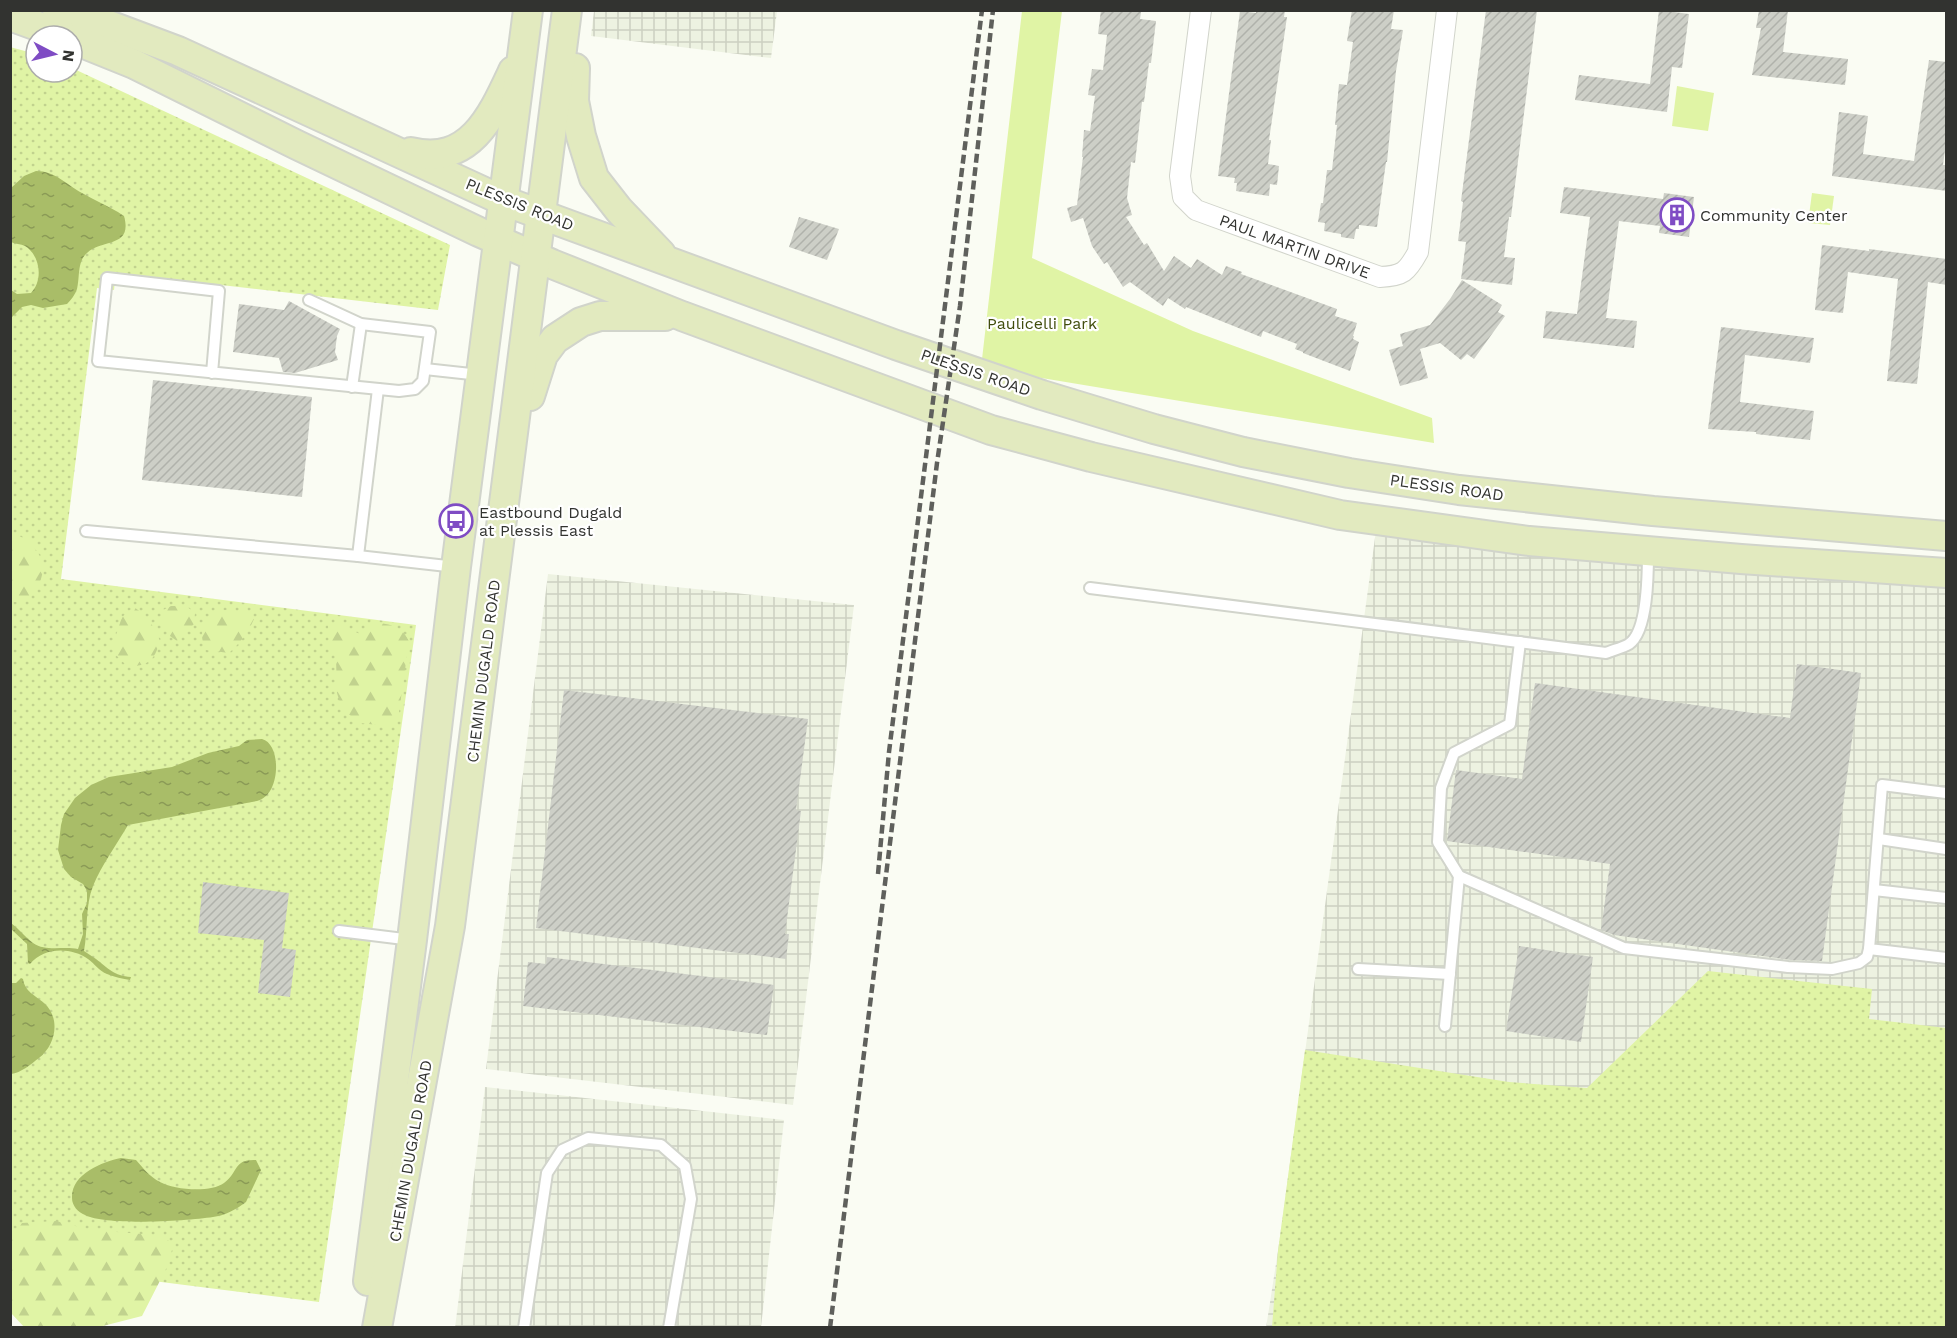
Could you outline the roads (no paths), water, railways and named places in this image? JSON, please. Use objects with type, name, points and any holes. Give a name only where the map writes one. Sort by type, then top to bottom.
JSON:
[{"type":"main road","name":"PLESSIS ROAD","points":[[57,10],[98,21],[178,51],[504,201],[885,341],[1042,395],[1154,429],[1244,452],[1349,473],[1459,490],[1653,511],[1947,536]]},
{"type":"main road","name":"CHEMIN DUGALD ROAD","points":[[362,1328],[412,940],[480,375],[528,10]]},
{"type":"main road","name":"CHEMIN DUGALD ROAD","points":[[378,1328],[450,926],[567,10]]},
{"type":"main road","points":[[576,10],[574,102],[581,136],[594,178],[619,210],[667,260]]},
{"type":"main road","points":[[10,16],[32,24]]},
{"type":"main road","points":[[84,44],[143,68],[297,146],[534,256],[682,316],[991,429],[1090,457],[1340,515],[1529,541],[1947,573]]},
{"type":"main road","points":[[377,144],[420,154],[445,154],[456,150],[481,131],[501,96],[524,47]]},
{"type":"main road","points":[[511,445],[543,355],[555,339],[581,322],[600,316],[682,316]]},
{"type":"main road","points":[[456,567],[495,575]]},
{"type":"main road","points":[[412,940],[432,938],[450,926]]},
{"type":"street","name":"PAUL MARTIN DRIVE","points":[[1202,10],[1180,176],[1183,197],[1196,210],[1380,276],[1396,276],[1409,269],[1418,252],[1447,10]]},
{"type":"lane","points":[[212,372],[219,291],[107,278],[98,362],[399,391],[415,389],[423,381],[430,332],[361,324],[309,300]]},
{"type":"lane","points":[[352,387],[361,324]]},
{"type":"lane","points":[[425,369],[480,375]]},
{"type":"lane","points":[[358,556],[378,389]]},
{"type":"lane","points":[[86,531],[456,567]]},
{"type":"lane","points":[[1090,588],[1606,653],[1630,643],[1643,620],[1648,551]]},
{"type":"lane","points":[[1520,642],[1510,724],[1454,753],[1441,788],[1438,842],[1460,876],[1624,948],[1788,967],[1832,969],[1859,963],[1867,957],[1869,949],[1882,785],[1947,793]]},
{"type":"lane","points":[[1879,839],[1947,849]]},
{"type":"lane","points":[[1445,1026],[1460,876]]},
{"type":"lane","points":[[1874,891],[1947,898]]},
{"type":"lane","points":[[339,931],[412,940]]},
{"type":"lane","points":[[1869,949],[1947,958]]},
{"type":"lane","points":[[1358,969],[1450,974]]},
{"type":"lane","points":[[524,1328],[547,1173],[562,1150],[588,1138],[661,1145],[685,1166],[691,1199],[669,1328]]},
{"type":"water","points":[[36,171],[55,176],[124,216],[126,226],[120,238],[93,249],[84,256],[80,265],[77,289],[67,304],[43,308],[31,305],[22,307],[11,318],[11,290],[17,294],[31,293],[39,275],[37,262],[30,250],[11,242],[11,188],[24,176]]},
{"type":"water","points":[[262,739],[269,743],[276,759],[274,781],[265,797],[257,801],[128,825],[100,871],[89,902],[84,951],[116,973],[131,977],[130,980],[107,974],[88,959],[74,952],[50,952],[28,963],[27,944],[11,929],[11,923],[33,943],[49,948],[78,949],[83,934],[82,914],[87,903],[87,891],[83,884],[71,877],[64,869],[58,850],[64,814],[75,798],[91,785],[109,777],[172,767],[208,753],[239,746],[247,740]]},
{"type":"water","points":[[21,978],[28,990],[49,1009],[53,1016],[54,1031],[53,1039],[45,1053],[26,1068],[11,1074],[11,983],[16,983]]},
{"type":"water","points":[[121,1158],[136,1160],[156,1180],[166,1185],[183,1188],[202,1189],[218,1186],[229,1179],[240,1164],[249,1160],[256,1160],[261,1170],[246,1202],[230,1212],[217,1216],[201,1219],[128,1222],[110,1221],[80,1212],[72,1201],[73,1190],[77,1182],[89,1170]]},
{"type":"railway","points":[[878,874],[889,752],[982,10]]},
{"type":"railway","points":[[830,1328],[937,463],[960,306],[993,10]]},
{"type":"place","name":"Community Center","points":[[1677,215]]},
{"type":"place","name":"Eastbound Dugald at Plessis East","points":[[456,521]]},
{"type":"park label","name":"Paulicelli Park","points":[[1042,323]]}]
